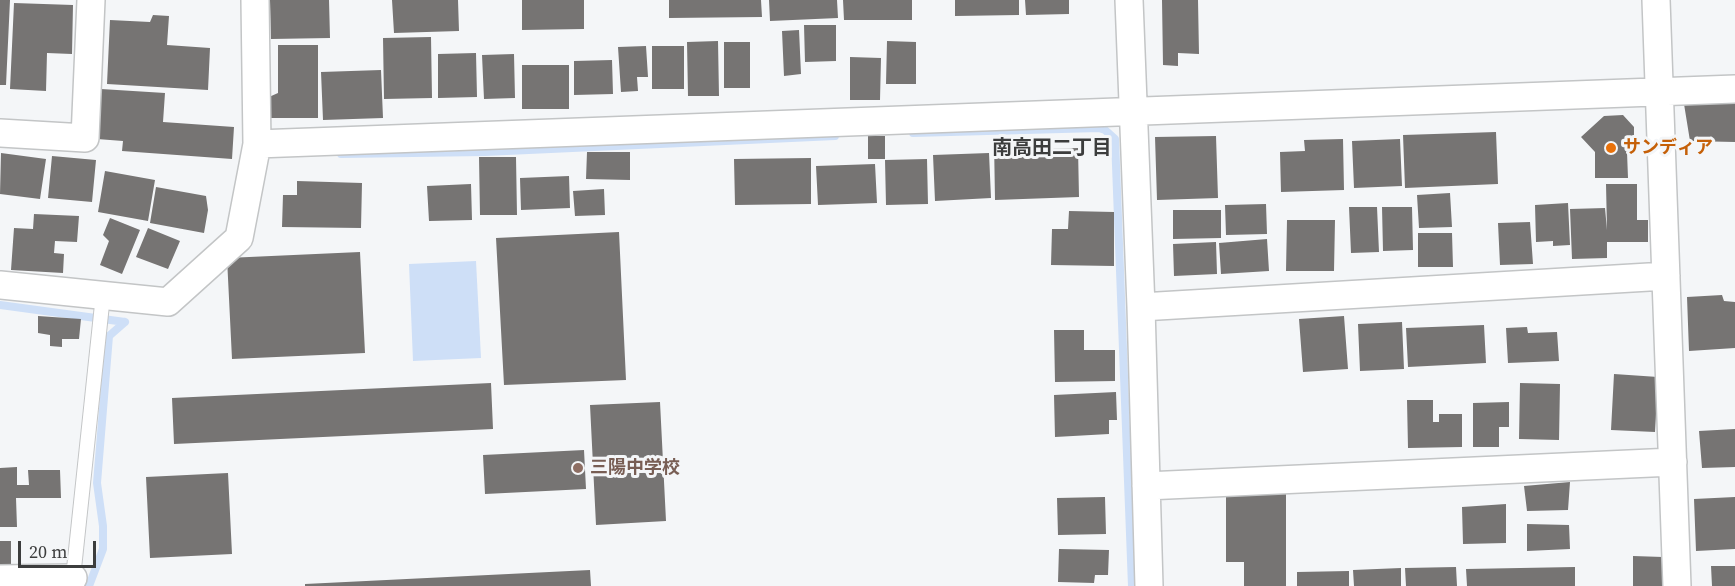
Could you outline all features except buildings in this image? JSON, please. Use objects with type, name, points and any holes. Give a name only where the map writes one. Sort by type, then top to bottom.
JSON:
[{"type":"street","points":[[0,133],[85,138],[91,0]]},
{"type":"street","points":[[0,285],[102,302],[168,302],[239,238],[257,144],[255,0]]},
{"type":"street","points":[[1129,0],[1149,586]]},
{"type":"street","points":[[1656,0],[1677,586]]},
{"type":"street","points":[[257,144],[1735,89]]},
{"type":"street","points":[[1141,307],[1666,276]]},
{"type":"street","points":[[1146,486],[1672,462]]},
{"type":"street","points":[[0,579],[72,578]]},
{"type":"lane","points":[[72,578],[102,302]]},
{"type":"water","points":[[476,261],[481,358],[413,361],[409,264]]},
{"type":"waterway","points":[[913,133],[1099,128],[1115,139],[1132,586]]},
{"type":"waterway","points":[[341,154],[485,152],[835,136]]},
{"type":"waterway","points":[[0,305],[125,322]]},
{"type":"waterway","points":[[89,586],[103,549],[103,526],[97,483],[109,336],[125,322]]},
{"type":"place","name":"サンディア","points":[[1611,148]]},
{"type":"place","name":"三陽中学校","points":[[578,468]]},
{"type":"district","name":"南高田二丁目","points":[[1052,149]]}]
